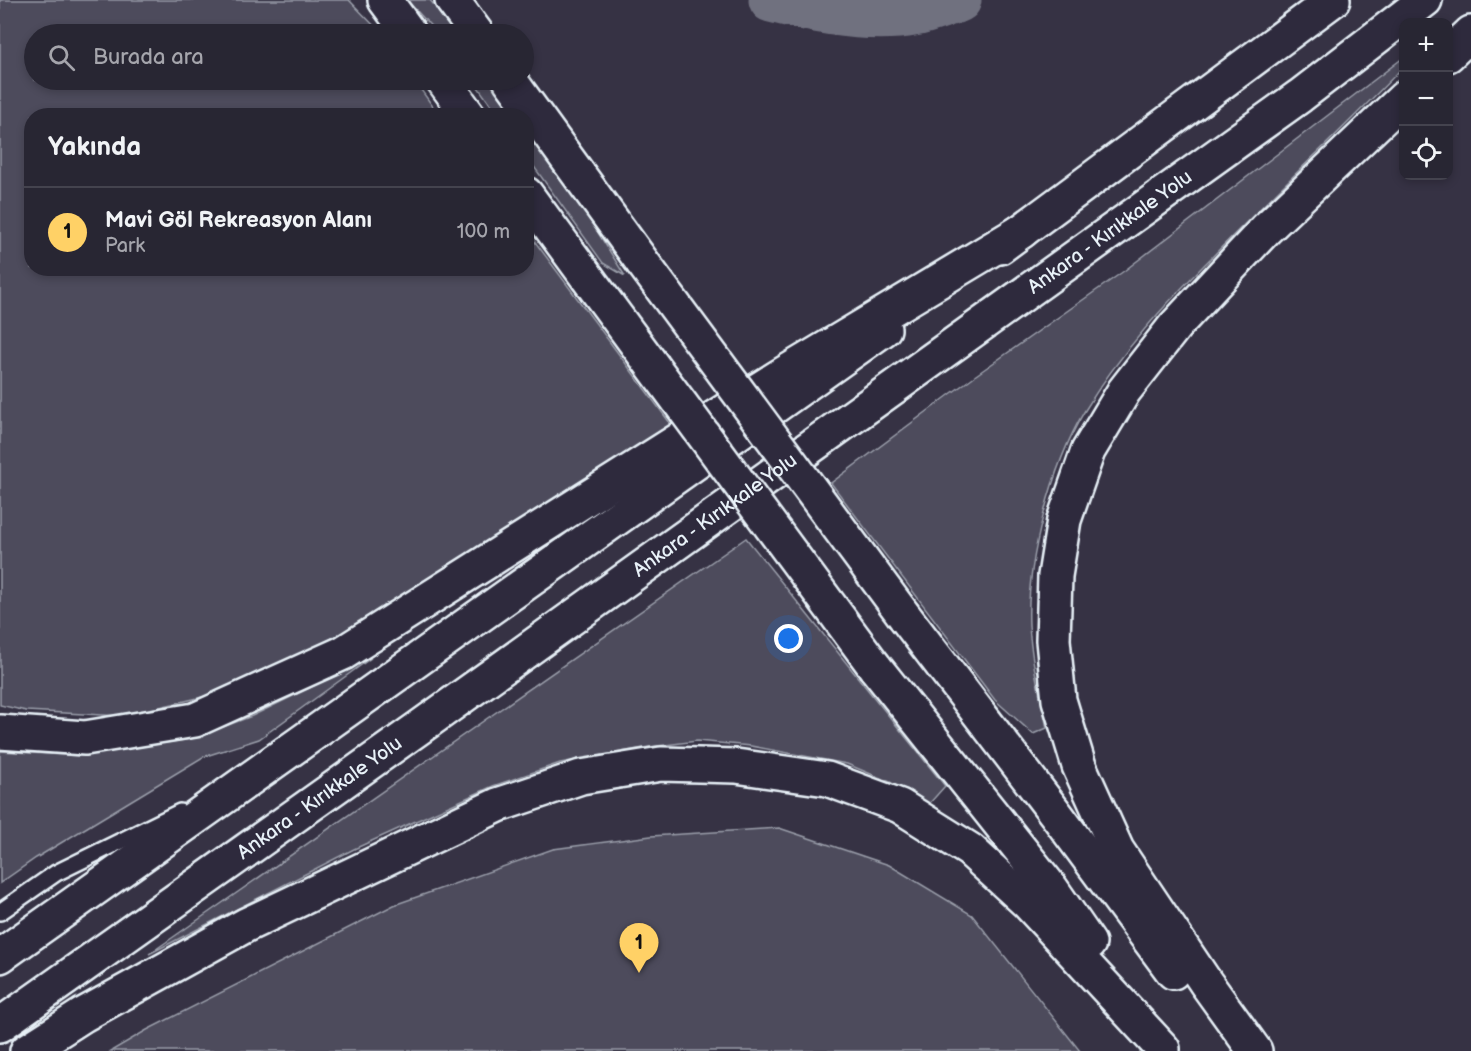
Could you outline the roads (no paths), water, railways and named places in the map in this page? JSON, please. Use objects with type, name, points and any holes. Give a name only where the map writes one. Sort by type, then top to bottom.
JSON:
[{"type":"highway","points":[[385,0],[403,24]]},
{"type":"highway","points":[[452,0],[470,24]]},
{"type":"highway","points":[[0,956],[1022,231],[1333,0]]},
{"type":"highway","name":"Ankara - Kırıkkale Yolu","points":[[0,1025],[1291,103],[1425,0]]},
{"type":"highway","points":[[1453,51],[1471,33]]},
{"type":"highway","points":[[450,90],[463,108]]},
{"type":"highway","points":[[517,90],[530,108]]},
{"type":"highway","points":[[1255,1051],[1206,983],[1117,850],[1079,766],[1059,700],[1053,640],[1055,576],[1064,520],[1088,451],[1124,391],[1175,326],[1251,245],[1399,103]]},
{"type":"highway","points":[[534,113],[905,617],[1056,814],[1231,1051]]},
{"type":"highway","points":[[534,205],[875,667],[1051,888],[1164,1050]]},
{"type":"highway","points":[[0,732],[85,738],[195,720],[343,653],[780,376],[1022,231]]},
{"type":"highway","points":[[27,1051],[83,1014],[246,925],[498,805],[581,777],[661,764],[736,766],[827,779],[900,806],[970,850],[1029,903],[1164,1050]]},
{"type":"lane","points":[[0,912],[56,873],[256,774]]},
{"type":"waterway","points":[[771,0],[824,11],[880,17],[914,14],[959,0]]},
{"type":"place","name":"Mavi Göl Rekreasyon Alanı","points":[[639,973]]}]
